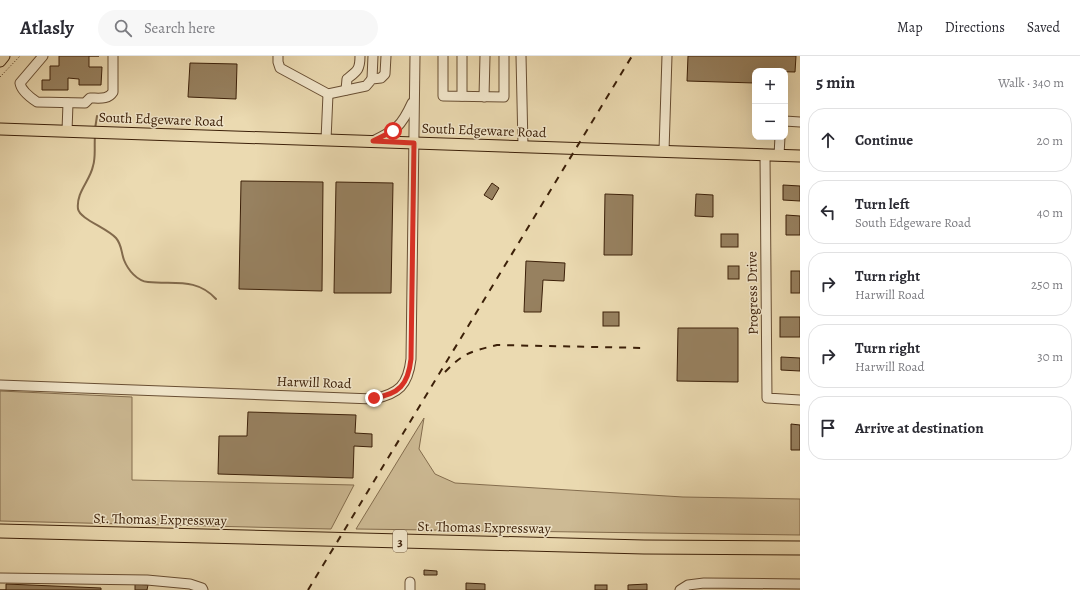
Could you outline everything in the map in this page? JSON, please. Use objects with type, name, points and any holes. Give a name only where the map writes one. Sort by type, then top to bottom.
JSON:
[{"type":"highway","name":"St. Thomas Expressway","points":[[0,531],[644,547],[800,548]]},
{"type":"main road","points":[[0,61],[4,56]]},
{"type":"main road","name":"South Edgeware Road","points":[[0,129],[800,156]]},
{"type":"street","points":[[43,56],[20,83],[21,86],[37,102],[68,103],[85,103],[90,98],[107,98],[110,96],[113,92],[113,56]]},
{"type":"street","points":[[278,56],[280,68],[328,94],[366,86],[372,79],[373,56]]},
{"type":"street","points":[[346,90],[347,79],[356,72],[360,66],[360,56]]},
{"type":"street","points":[[372,79],[381,78],[385,74],[386,56]]},
{"type":"street","name":"Harwill Road","points":[[0,385],[374,398],[386,396],[402,386],[410,371],[411,359],[415,56]]},
{"type":"street","points":[[443,56],[443,96],[484,97],[504,97],[504,56]]},
{"type":"street","points":[[462,56],[462,96]]},
{"type":"street","points":[[484,97],[485,56]]},
{"type":"street","points":[[521,56],[522,146]]},
{"type":"street","points":[[664,151],[667,56]]},
{"type":"street","points":[[326,140],[328,94]]},
{"type":"street","points":[[373,141],[393,131],[405,119],[415,98]]},
{"type":"street","points":[[67,131],[68,103]]},
{"type":"street","points":[[788,121],[800,122]]},
{"type":"street","points":[[779,155],[780,140]]},
{"type":"street","name":"Progress Drive","points":[[765,154],[767,398],[800,400]]},
{"type":"street","points":[[0,578],[147,580],[190,584],[203,590]]},
{"type":"street","points":[[684,588],[704,583],[800,584]]},
{"type":"path","points":[[0,77],[20,56]]},
{"type":"shaded area","points":[[0,391],[132,397],[132,480],[354,485],[331,529],[0,521]]},
{"type":"shaded area","points":[[424,418],[419,449],[435,474],[455,483],[683,497],[800,499],[800,535],[356,529]]},
{"type":"building","points":[[59,56],[89,56],[89,67],[102,67],[101,85],[79,85],[79,79],[68,78],[68,90],[42,90],[42,80],[50,80],[50,66],[59,66]]},
{"type":"building","points":[[688,56],[796,56],[795,72],[788,72],[788,68],[752,68],[752,83],[687,81]]},
{"type":"building","points":[[190,63],[237,64],[236,99],[188,97]]},
{"type":"building","points":[[241,181],[323,182],[322,291],[239,289]]},
{"type":"building","points":[[336,182],[393,183],[391,293],[334,293]]},
{"type":"building","points":[[492,183],[499,188],[492,200],[484,195]]},
{"type":"building","points":[[783,185],[800,186],[800,201],[783,200]]},
{"type":"building","points":[[605,194],[633,195],[632,255],[604,255]]},
{"type":"building","points":[[696,194],[713,195],[713,217],[695,216]]},
{"type":"building","points":[[786,215],[800,216],[800,235],[786,235]]},
{"type":"building","points":[[721,234],[738,234],[738,247],[721,247]]},
{"type":"building","points":[[526,261],[565,263],[564,281],[543,280],[541,312],[524,312]]},
{"type":"building","points":[[728,266],[739,266],[739,279],[728,279]]},
{"type":"building","points":[[791,271],[800,271],[800,293],[791,293]]},
{"type":"building","points":[[603,312],[619,312],[619,326],[603,326]]},
{"type":"building","points":[[780,317],[800,317],[800,337],[780,337]]},
{"type":"building","points":[[678,328],[738,328],[738,382],[677,381]]},
{"type":"building","points":[[781,357],[800,358],[800,371],[781,370]]},
{"type":"building","points":[[248,412],[356,415],[355,433],[372,434],[372,447],[354,446],[353,478],[218,474],[219,436],[247,436]]},
{"type":"building","points":[[791,424],[800,425],[800,450],[791,450]]},
{"type":"building","points":[[424,570],[437,571],[437,575],[424,575]]},
{"type":"building","points":[[466,583],[485,584],[485,590],[466,590]]},
{"type":"building","points":[[6,584],[101,588],[101,590],[6,590]]},
{"type":"building","points":[[135,584],[148,585],[147,590],[135,590]]},
{"type":"building","points":[[647,584],[647,590],[628,590],[628,585]]},
{"type":"building","points":[[595,585],[607,585],[607,590],[595,590]]},
{"type":"waterway","points":[[95,129],[97,116]]},
{"type":"waterway","points":[[95,136],[94,163],[79,197],[78,209],[80,213],[116,238],[128,268],[140,280],[157,283],[184,283],[200,287],[216,299]]},
{"type":"railway","points":[[308,590],[632,56]]},
{"type":"railway","points":[[445,372],[457,361],[468,354],[497,345],[645,348]]},
{"type":"route","points":[[374,398],[386,396],[402,386],[410,371],[411,359],[414,143],[373,141],[393,131]]}]
